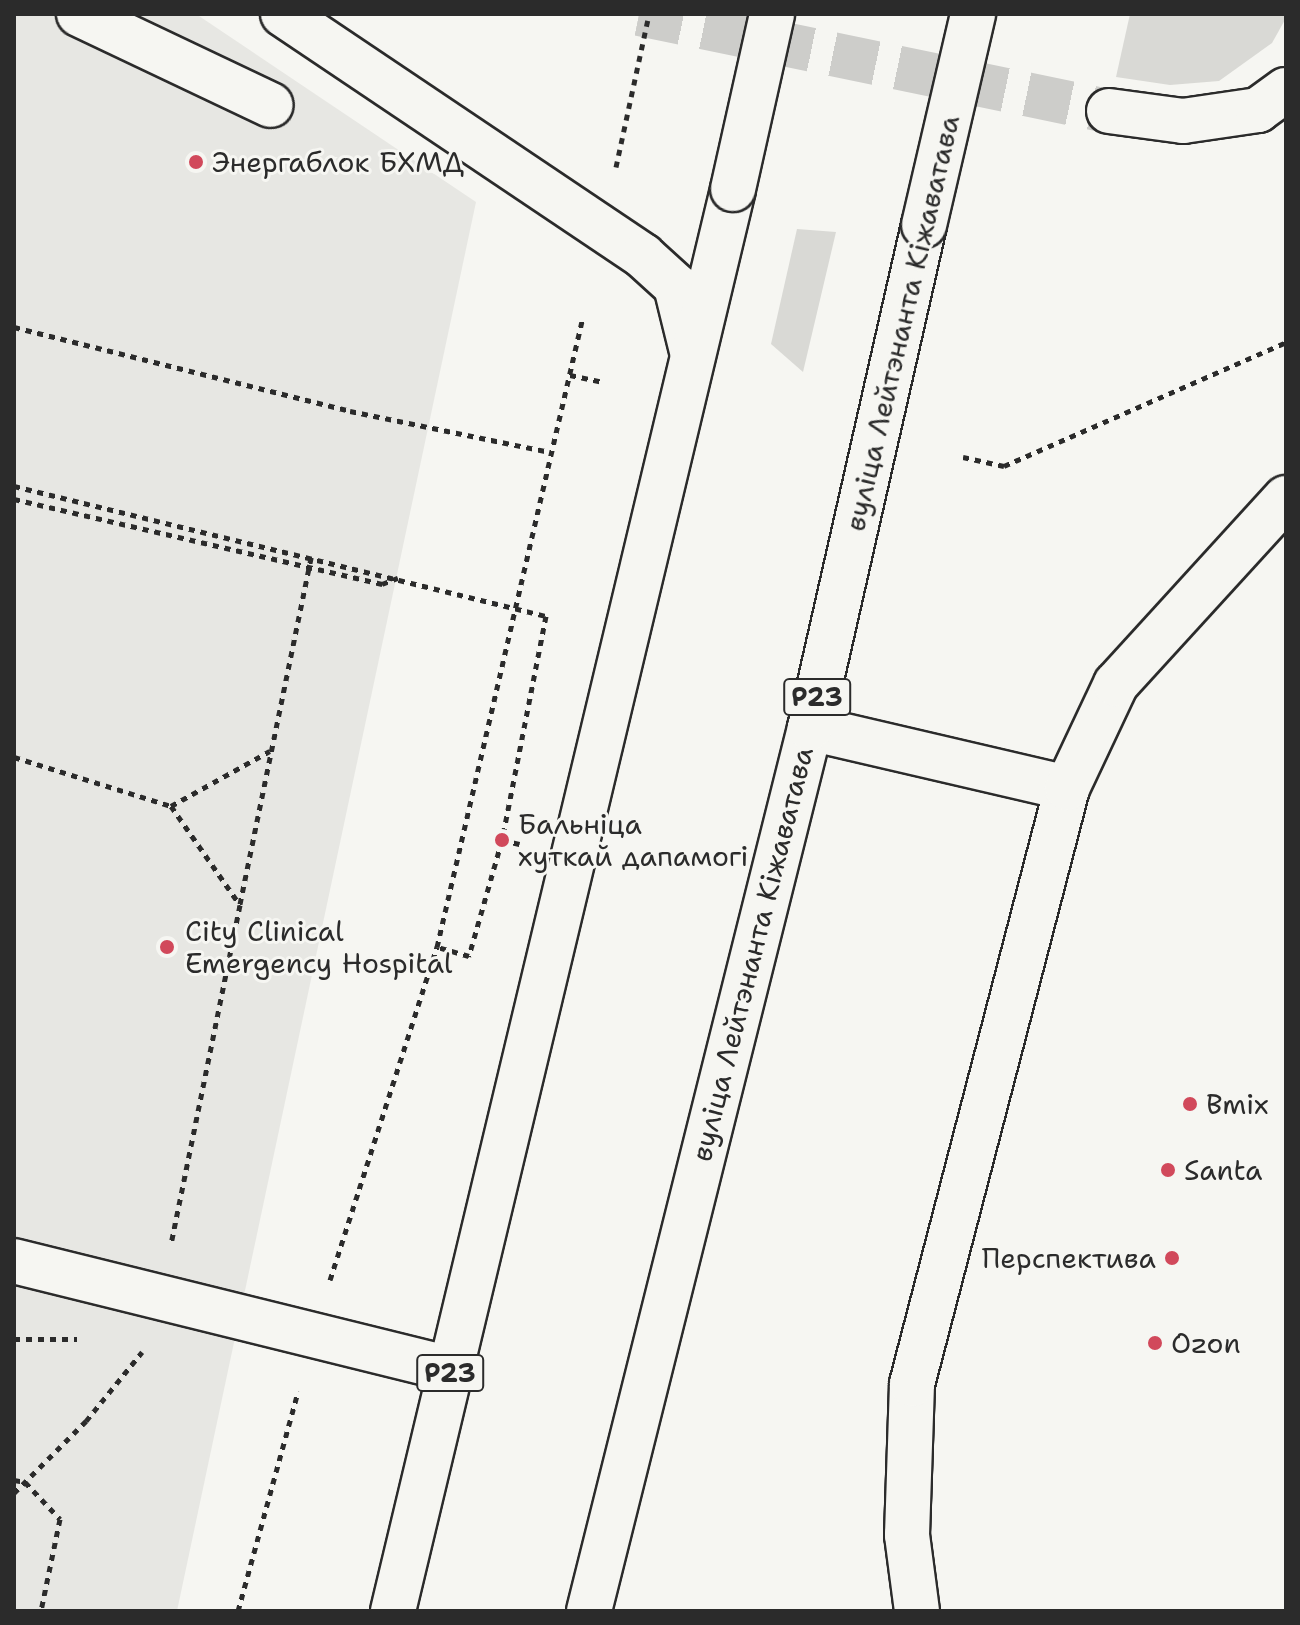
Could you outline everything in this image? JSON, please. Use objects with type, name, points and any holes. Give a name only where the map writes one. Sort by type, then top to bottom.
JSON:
[{"type":"main road","points":[[79,14],[271,105]]},
{"type":"main road","points":[[283,14],[643,256],[676,286],[686,310],[694,365]]},
{"type":"main road","name":"Р23","points":[[393,1611],[694,365],[772,14]]},
{"type":"main road","name":"вуліца Лейтэнанта Кіжаватава","points":[[589,1611],[810,728],[973,14]]},
{"type":"main road","points":[[1109,111],[1183,121],[1258,110],[1286,90]]},
{"type":"main road","points":[[917,1611],[907,1535],[912,1384],[1067,788],[1116,684],[1286,498]]},
{"type":"main road","points":[[810,728],[1067,788]]},
{"type":"main road","points":[[14,1261],[450,1369]]},
{"type":"path","points":[[616,167],[649,14]]},
{"type":"path","points":[[238,1611],[313,1334],[437,947],[549,452],[582,321]]},
{"type":"path","points":[[14,327],[350,411],[549,452]]},
{"type":"path","points":[[963,457],[1004,466],[1286,342]]},
{"type":"path","points":[[570,375],[603,382]]},
{"type":"path","points":[[14,486],[399,577],[546,616],[502,840],[469,956],[437,947]]},
{"type":"path","points":[[14,499],[382,584],[399,577]]},
{"type":"path","points":[[173,1226],[311,557]]},
{"type":"path","points":[[171,806],[271,751]]},
{"type":"path","points":[[14,757],[171,806],[240,905]]},
{"type":"path","points":[[14,1493],[131,1371]]},
{"type":"path","points":[[14,1480],[25,1482],[60,1519],[41,1611]]},
{"type":"shaded area","name":"City Clinical Emergency Hospital","points":[[14,14],[196,14],[476,202],[177,1611],[14,1611]]},
{"type":"shaded area","points":[[1130,14],[1286,14],[1286,18],[1272,43],[1219,81],[1170,85],[1116,77]]},
{"type":"shaded area","points":[[797,229],[836,232],[803,372],[771,344]]},
{"type":"tunnel","points":[[639,14],[1109,111]]},
{"type":"place","name":"Энергаблок БХМД","points":[[196,162]]},
{"type":"place","name":"Бальніца хуткай дапамогі","points":[[502,840]]},
{"type":"place","name":"City Clinical Emergency Hospital","points":[[167,947]]},
{"type":"place","name":"Bmix","points":[[1190,1104]]},
{"type":"place","name":"Santa","points":[[1168,1170]]},
{"type":"place","name":"Перспектива","points":[[1172,1258]]},
{"type":"place","name":"Ozon","points":[[1155,1343]]}]
